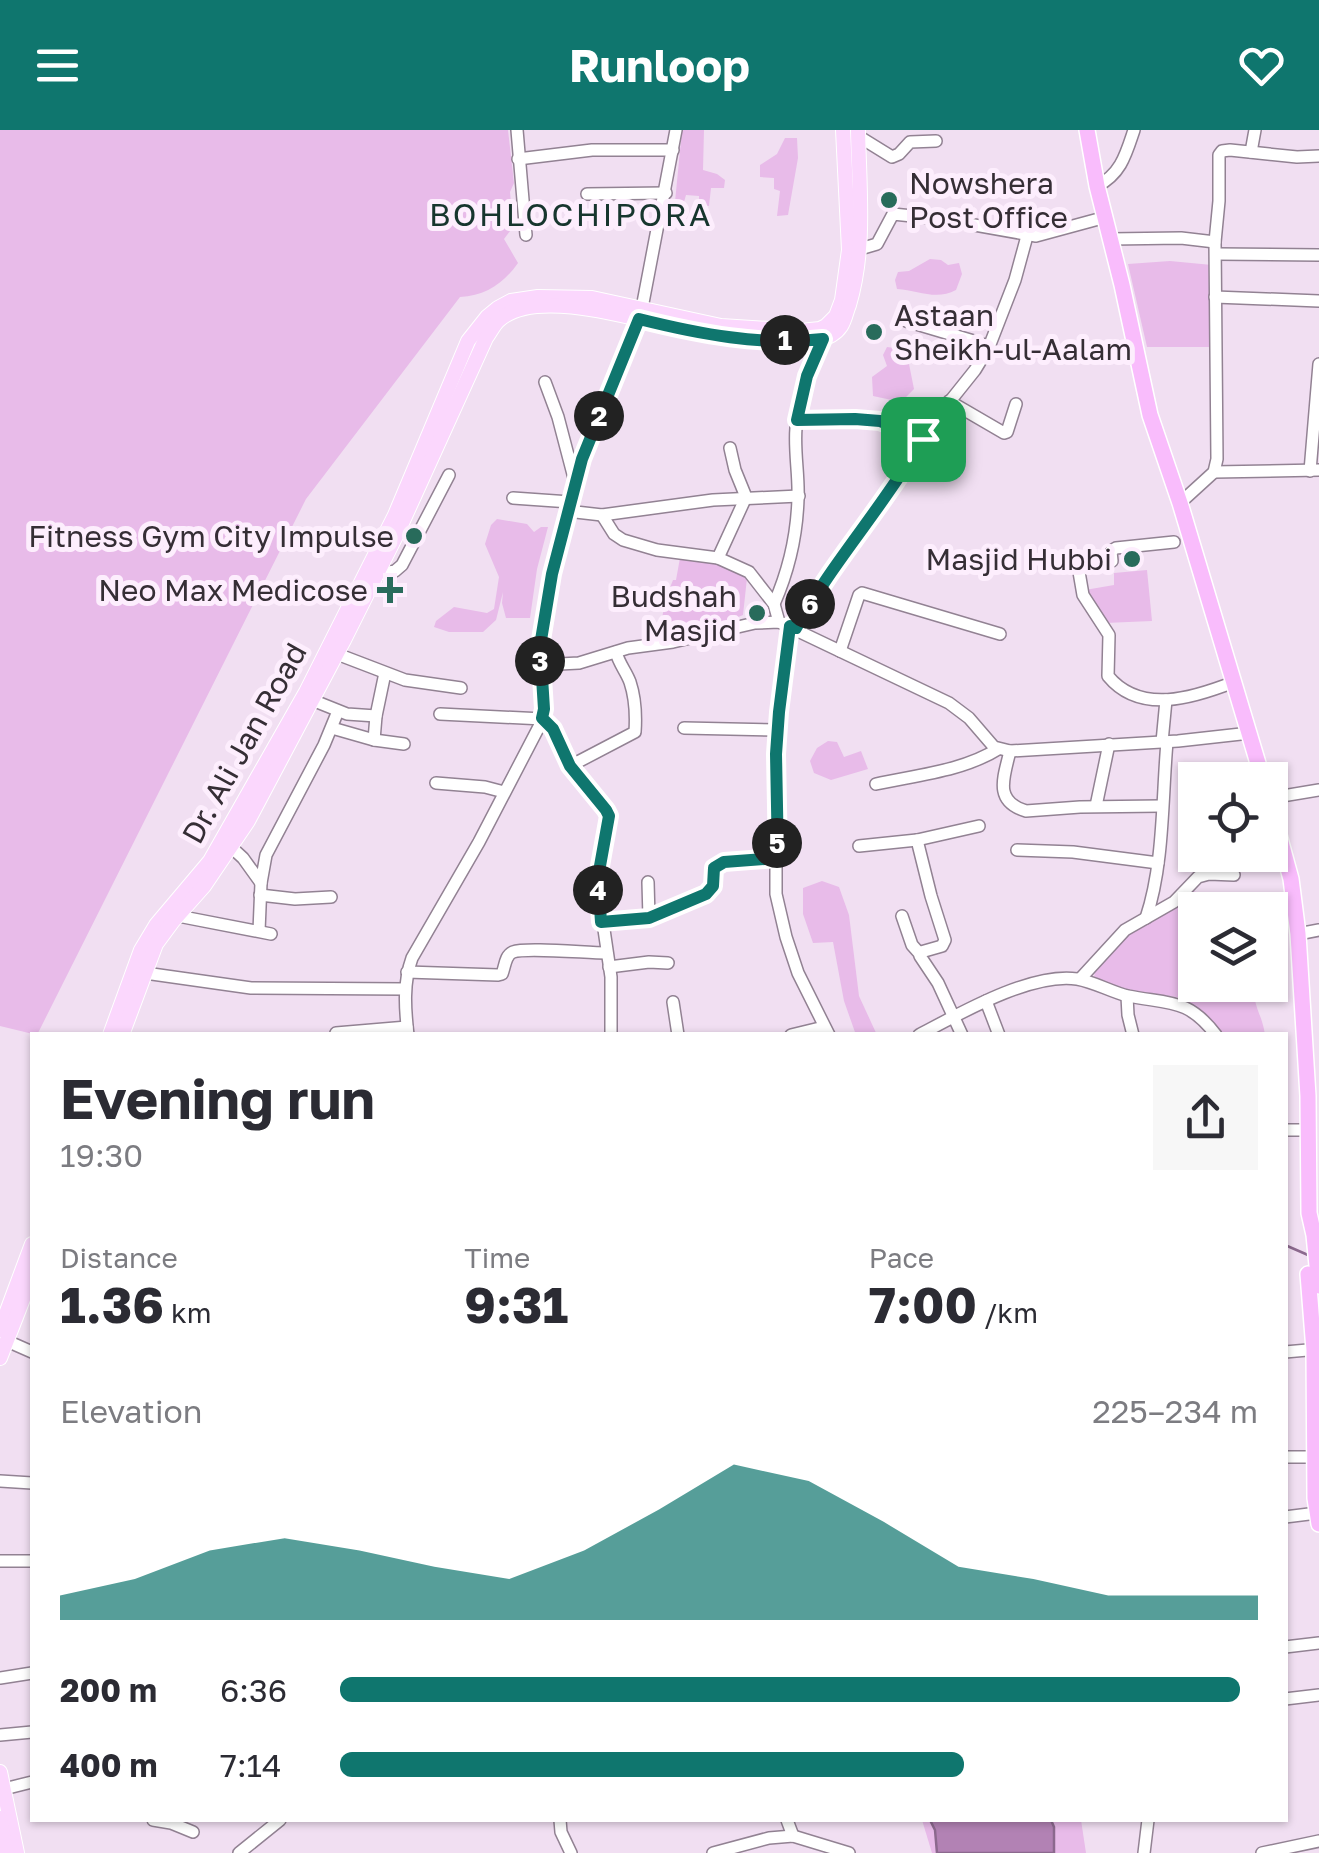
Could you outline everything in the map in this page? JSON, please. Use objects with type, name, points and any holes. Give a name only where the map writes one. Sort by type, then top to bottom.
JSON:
[{"type":"highway","points":[[1087,130],[1096,186],[1144,393],[1180,504],[1183,540],[1259,762]]},
{"type":"highway","points":[[1288,865],[1313,1069],[1308,1130],[1314,1174],[1311,1224],[1318,1518]]},
{"type":"highway","points":[[1312,1266],[1319,1286]]},
{"type":"main road","name":"Dr. Ali Jan Road","points":[[123,1032],[156,944],[204,886],[248,822],[337,654],[486,338],[499,320],[512,312],[556,306],[721,326],[800,331],[826,326],[836,316],[842,300],[850,250],[843,130]]},
{"type":"main road","points":[[823,339],[843,323],[857,278],[858,133]]},
{"type":"main road","name":"Dr. Ali Jan Road","points":[[111,1032],[141,950],[156,925],[210,861],[306,692],[395,515],[468,341],[477,328],[498,308],[512,301],[592,298],[694,333],[823,339]]},
{"type":"main road","points":[[0,1358],[30,1251]]},
{"type":"main road","points":[[4,1336],[30,1280]]},
{"type":"main road","points":[[0,1772],[17,1853]]},
{"type":"main road","points":[[0,1818],[7,1853]]},
{"type":"street","points":[[517,130],[526,235]]},
{"type":"street","points":[[372,1032],[408,1031],[406,972],[542,718],[540,646],[552,574],[575,482],[640,314],[676,130]]},
{"type":"street","points":[[1096,186],[1117,172],[1134,130]]},
{"type":"street","points":[[1251,152],[1256,130]]},
{"type":"street","points":[[858,133],[892,157],[910,142],[936,141]]},
{"type":"street","points":[[518,159],[592,150],[673,150]]},
{"type":"street","points":[[1180,504],[1214,472],[1217,459],[1215,297],[1219,155],[1222,150],[1319,156]]},
{"type":"street","points":[[587,194],[666,194]]},
{"type":"street","points":[[860,249],[877,244],[890,217],[898,214],[1027,236],[1058,232],[1106,216]]},
{"type":"street","points":[[826,1031],[798,973],[776,894],[778,730],[789,625],[896,485],[923,439],[989,348],[1027,236]]},
{"type":"street","points":[[1111,239],[1181,238],[1216,248],[1319,255]]},
{"type":"street","points":[[1215,297],[1319,300]]},
{"type":"street","points":[[906,321],[989,348]]},
{"type":"street","points":[[774,604],[790,559],[799,496],[797,420],[807,376],[823,339]]},
{"type":"street","points":[[1214,472],[1314,470],[1319,364]]},
{"type":"street","points":[[545,382],[575,482]]},
{"type":"street","points":[[949,401],[1004,434],[1016,404]]},
{"type":"street","points":[[797,420],[880,421],[923,439]]},
{"type":"street","points":[[718,558],[746,497],[730,448]]},
{"type":"street","points":[[377,574],[395,571],[402,564],[449,475]]},
{"type":"street","points":[[512,498],[602,515],[652,506],[799,496]]},
{"type":"street","points":[[602,515],[614,534],[623,540],[657,550],[718,558],[750,572],[789,625]]},
{"type":"street","points":[[1183,540],[1116,548],[1110,554],[1112,560],[1078,566],[1083,595],[1109,634],[1108,676],[1139,699],[1166,700],[1201,694],[1234,682]]},
{"type":"street","points":[[840,651],[862,593],[1000,634]]},
{"type":"street","points":[[540,664],[578,663],[628,648],[686,640],[755,623],[789,625],[949,703],[1004,750]]},
{"type":"street","points":[[570,766],[634,732],[629,678],[618,663],[616,652]]},
{"type":"street","points":[[337,654],[384,674],[461,688]]},
{"type":"street","points":[[374,740],[384,674]]},
{"type":"street","points":[[312,700],[338,711],[376,716]]},
{"type":"street","points":[[1146,918],[1158,863],[1166,700]]},
{"type":"street","points":[[178,916],[265,932],[260,889],[269,848],[338,711]]},
{"type":"street","points":[[440,714],[542,718],[553,729],[570,766],[606,810],[609,816],[598,877],[612,1032]]},
{"type":"street","points":[[332,728],[404,744]]},
{"type":"street","points":[[684,728],[778,730]]},
{"type":"street","points":[[876,784],[954,767],[1004,750],[1165,742],[1250,733]]},
{"type":"street","points":[[1096,806],[1109,744]]},
{"type":"street","points":[[1004,750],[1002,786],[1008,801],[1026,811],[1162,806]]},
{"type":"street","points":[[436,783],[504,792]]},
{"type":"street","points":[[1288,796],[1319,790]]},
{"type":"street","points":[[859,846],[918,840],[979,826]]},
{"type":"street","points":[[918,840],[944,940],[942,946],[920,954]]},
{"type":"street","points":[[231,847],[243,858],[260,889],[295,899],[332,897]]},
{"type":"street","points":[[1016,850],[1073,852],[1158,863]]},
{"type":"street","points":[[601,922],[649,918],[711,890],[716,864],[778,858]]},
{"type":"street","points":[[1080,979],[1114,940],[1174,902],[1198,877],[1234,875]]},
{"type":"street","points":[[648,882],[649,918]]},
{"type":"street","points":[[902,916],[912,945],[961,1032]]},
{"type":"street","points":[[1298,934],[1319,930]]},
{"type":"street","points":[[406,972],[498,975],[512,952],[606,953]]},
{"type":"street","points":[[609,967],[668,963]]},
{"type":"street","points":[[144,974],[251,988],[405,989]]},
{"type":"street","points":[[924,1032],[986,1001],[1060,978],[1080,979],[1127,996],[1173,1002],[1187,1008],[1214,1032]]},
{"type":"street","points":[[1127,996],[1132,1032]]},
{"type":"street","points":[[986,1001],[998,1032]]},
{"type":"street","points":[[674,1002],[678,1032]]},
{"type":"street","points":[[1288,1130],[1308,1130]]},
{"type":"street","points":[[4,1336],[30,1351]]},
{"type":"street","points":[[1288,1352],[1317,1350]]},
{"type":"street","points":[[1288,1457],[1315,1457]]},
{"type":"street","points":[[0,1481],[30,1483]]},
{"type":"street","points":[[1288,1517],[1318,1518]]},
{"type":"street","points":[[0,1561],[30,1561]]},
{"type":"street","points":[[1288,1647],[1319,1643]]},
{"type":"street","points":[[0,1678],[30,1673]]},
{"type":"street","points":[[1288,1699],[1319,1695]]},
{"type":"street","points":[[0,1735],[30,1732]]},
{"type":"street","points":[[4,1789],[30,1782]]},
{"type":"street","points":[[162,1822],[193,1832]]},
{"type":"street","points":[[239,1853],[278,1822]]},
{"type":"street","points":[[560,1822],[571,1853]]},
{"type":"street","points":[[788,1822],[804,1853]]},
{"type":"street","points":[[1144,1853],[1147,1822]]},
{"type":"street","points":[[713,1853],[768,1838],[795,1836],[849,1853]]},
{"type":"street","points":[[1262,1853],[1319,1841]]},
{"type":"shaded area","points":[[0,130],[508,130],[514,183],[510,192],[513,227],[504,239],[518,263],[494,287],[460,297],[306,499],[39,1032],[0,1026]]},
{"type":"shaded area","points":[[682,130],[704,130],[703,170],[725,180],[724,188],[711,188],[709,206],[699,205],[699,196],[686,195],[684,202],[675,202]]},
{"type":"shaded area","points":[[785,138],[797,138],[798,158],[788,215],[777,216],[780,191],[774,189],[774,178],[760,177],[760,165],[777,154]]},
{"type":"shaded area","points":[[930,259],[948,265],[959,263],[962,274],[956,290],[934,295],[897,289],[898,272],[909,271]]},
{"type":"shaded area","points":[[1170,261],[1212,265],[1212,347],[1147,347],[1128,264]]},
{"type":"shaded area","points":[[887,347],[910,350],[916,355],[909,364],[914,389],[901,402],[873,396],[872,377],[887,366],[883,355]]},
{"type":"shaded area","points":[[497,519],[527,524],[534,532],[548,527],[530,618],[506,618],[503,592],[496,620],[483,632],[449,632],[434,627],[454,607],[487,613],[494,609],[499,577],[485,544]]},
{"type":"shaded area","points":[[680,558],[732,565],[747,578],[743,615],[700,633],[660,639],[662,616]]},
{"type":"shaded area","points":[[1147,570],[1152,621],[1105,623],[1085,590],[1114,585],[1114,573]]},
{"type":"shaded area","points":[[828,741],[837,742],[844,757],[861,751],[868,769],[831,780],[814,773],[810,761],[817,748]]},
{"type":"shaded area","points":[[822,881],[839,887],[849,915],[859,996],[876,1032],[855,1032],[844,1001],[833,942],[813,943],[803,914],[803,888]]},
{"type":"shaded area","points":[[1178,897],[1178,997],[1129,990],[1094,978],[1096,964],[1119,938]]},
{"type":"shaded area","points":[[1188,1002],[1256,1002],[1264,1032],[1215,1032]]},
{"type":"shaded area","points":[[923,1822],[1081,1822],[1086,1853],[932,1853]]},
{"type":"shaded area","points":[[931,1822],[1052,1822],[1054,1853],[937,1853]]},
{"type":"waterway","points":[[1288,1246],[1308,1255]]},
{"type":"place","name":"Nowshera Post Office","points":[[889,200]]},
{"type":"place","name":"Astaan Sheikh-ul-Aalam","points":[[874,332]]},
{"type":"place","name":"Fitness Gym City Impulse","points":[[414,536]]},
{"type":"place","name":"Masjid Hubbi","points":[[1132,559]]},
{"type":"place","name":"Neo Max Medicose","points":[[390,590]]},
{"type":"place","name":"Budshah Masjid","points":[[757,613]]},
{"type":"district","name":"BOHLOCHIPORA","points":[[571,214]]},
{"type":"route","points":[[639,319],[722,337],[823,339],[807,376],[797,420],[880,421],[923,439],[896,485],[834,566],[796,628],[790,626],[776,754],[778,858],[716,864],[713,886],[706,894],[649,918],[601,922],[599,862],[609,816],[570,766],[553,729],[542,718],[540,646],[552,574],[575,482],[639,319]]}]
